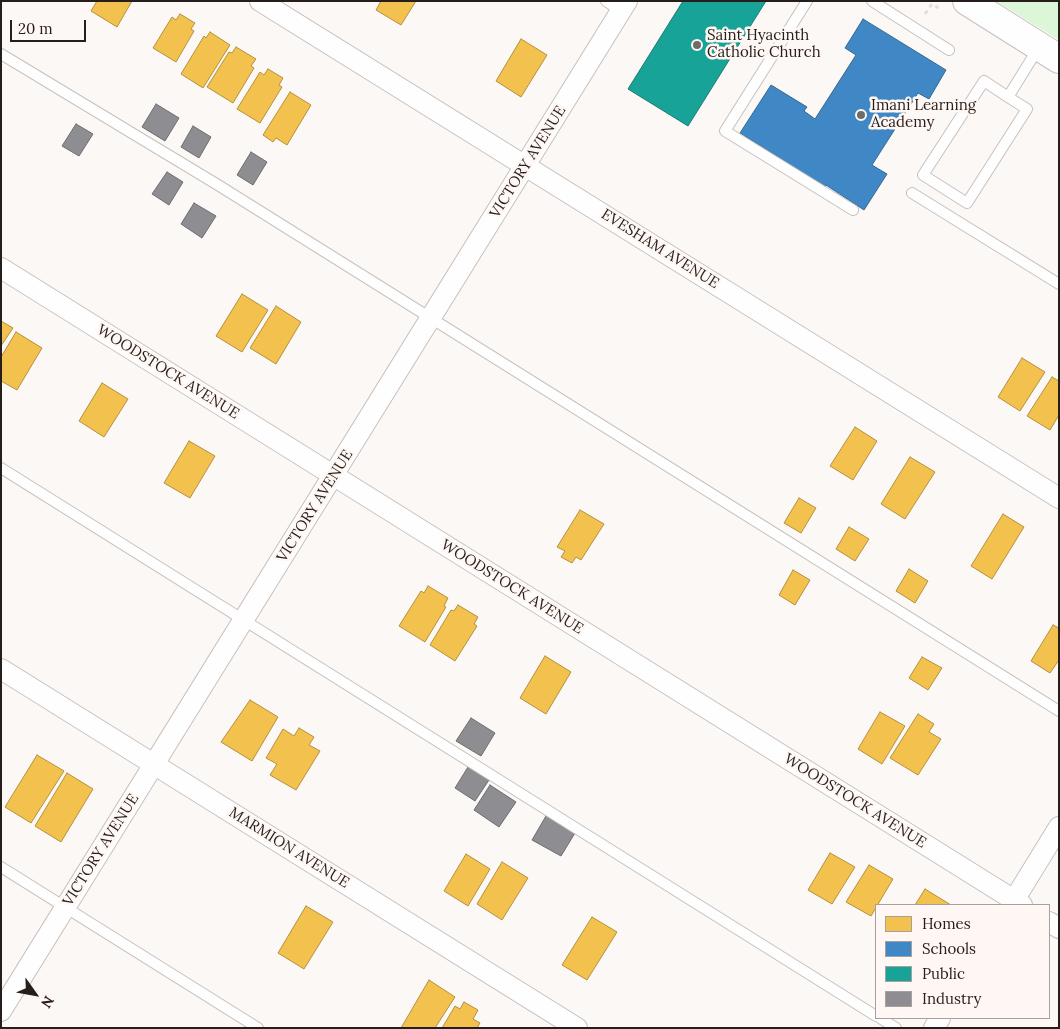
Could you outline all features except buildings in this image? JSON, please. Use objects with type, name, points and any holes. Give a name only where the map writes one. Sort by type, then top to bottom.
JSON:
[{"type":"street","name":"EVESHAM AVENUE","points":[[260,1],[1059,498]]},
{"type":"street","points":[[956,3],[1049,53]]},
{"type":"street","name":"VICTORY AVENUE","points":[[1,1011],[526,166],[618,4]]},
{"type":"street","name":"WOODSTOCK AVENUE","points":[[1,268],[1015,904]]},
{"type":"street","name":"MARMION AVENUE","points":[[1,668],[577,1028]]},
{"type":"street","points":[[1015,904],[1059,827]]},
{"type":"lane","points":[[807,1],[725,131],[853,210]]},
{"type":"lane","points":[[872,1],[948,50]]},
{"type":"lane","points":[[1008,97],[1049,53]]},
{"type":"lane","points":[[1,54],[218,185],[1059,711]]},
{"type":"lane","points":[[984,81],[1008,97],[1027,109],[967,203],[924,175],[984,81]]},
{"type":"lane","points":[[912,192],[1059,284]]},
{"type":"lane","points":[[1,468],[875,1015]]},
{"type":"lane","points":[[1,867],[258,1028]]},
{"type":"lane","points":[[882,1019],[896,1028]]},
{"type":"path","points":[[922,17],[932,4],[942,10],[956,3]]},
{"type":"green space","points":[[996,1],[1059,1],[1059,40]]},
{"type":"place","name":"Saint Hyacinth Catholic Church","points":[[697,45]]},
{"type":"place","name":"Imani Learning Academy","points":[[861,115]]}]
